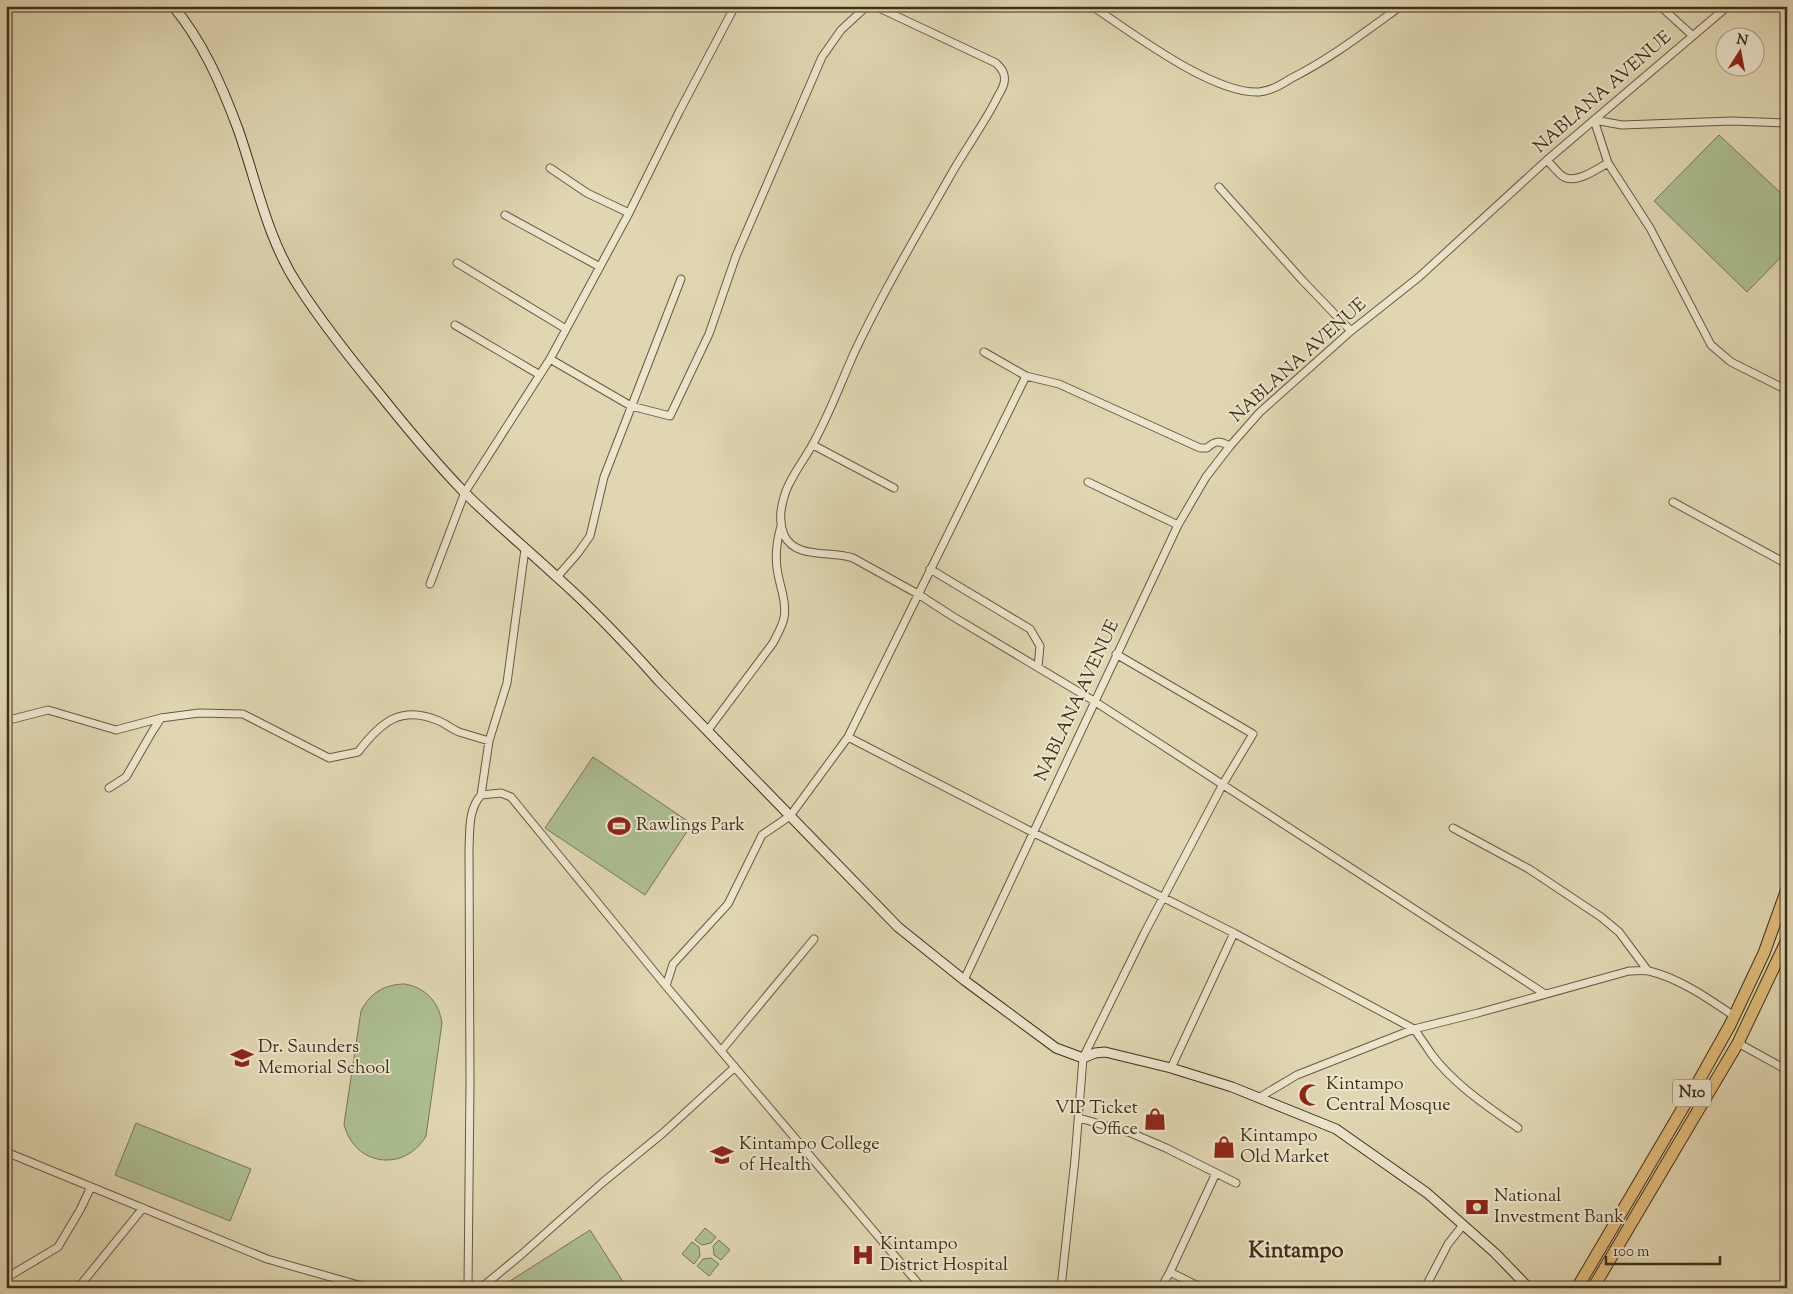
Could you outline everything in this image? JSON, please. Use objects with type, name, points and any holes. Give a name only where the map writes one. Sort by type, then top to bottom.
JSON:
[{"type":"highway","name":"N10","points":[[1577,1288],[1685,1104],[1734,1016],[1764,954],[1787,889]]},
{"type":"highway","name":"N10","points":[[1593,1288],[1738,1043],[1787,940]]},
{"type":"highway","points":[[1724,1035],[1738,1043]]},
{"type":"main road","points":[[173,6],[185,20],[215,73],[238,130],[272,235],[298,286],[347,354],[414,436],[465,492],[625,643],[659,681],[898,927],[964,980],[1056,1048],[1083,1058],[1095,1053],[1105,1052],[1171,1068],[1260,1097],[1336,1129],[1408,1179],[1463,1225],[1529,1288]]},
{"type":"street","points":[[430,584],[465,492],[550,358],[629,213],[678,112],[735,6]]},
{"type":"street","points":[[550,358],[631,406],[670,416],[709,334],[736,256],[822,57],[841,30],[868,6]]},
{"type":"street","points":[[708,730],[773,643],[784,618],[784,604],[776,553],[783,500],[813,445],[855,352],[884,295],[954,169],[977,134],[1004,83],[1004,72],[996,63],[875,6]]},
{"type":"street","points":[[1092,6],[1179,64],[1233,88],[1260,92],[1272,89],[1312,68],[1401,6]]},
{"type":"street","points":[[1660,6],[1693,36]]},
{"type":"street","name":"NABLANA AVENUE","points":[[964,980],[1178,525],[1206,477],[1230,446],[1260,412],[1351,331],[1419,277],[1547,160],[1728,6]]},
{"type":"street","points":[[1787,123],[1732,121],[1622,125],[1594,120],[1608,164],[1650,228],[1711,345],[1731,362],[1787,390]]},
{"type":"street","points":[[1547,160],[1563,177],[1570,179],[1578,178],[1608,164]]},
{"type":"street","points":[[550,168],[587,193],[629,213]]},
{"type":"street","points":[[1219,187],[1302,280],[1351,331]]},
{"type":"street","points":[[505,215],[600,267]]},
{"type":"street","points":[[457,263],[566,329]]},
{"type":"street","points":[[557,577],[590,536],[604,477],[681,279]]},
{"type":"street","points":[[455,325],[540,375]]},
{"type":"street","points":[[984,352],[1026,376],[1058,384],[1200,448],[1207,448],[1214,441],[1230,446]]},
{"type":"street","points":[[666,986],[673,964],[728,904],[762,835],[790,816],[848,737],[1026,376]]},
{"type":"street","points":[[813,445],[894,488]]},
{"type":"street","points":[[1088,482],[1178,525]]},
{"type":"street","points":[[1673,502],[1787,564]]},
{"type":"street","points":[[781,526],[784,535],[798,549],[806,552],[845,555],[853,558],[918,594],[1094,701],[1544,994]]},
{"type":"street","points":[[468,1288],[470,1083],[469,849],[471,811],[474,802],[481,795],[489,740],[507,683],[525,549]]},
{"type":"street","points":[[930,569],[1030,629],[1040,646],[1038,668]]},
{"type":"street","points":[[1787,620],[1784,631],[1787,633]]},
{"type":"street","points":[[1060,1288],[1079,1118],[1083,1058],[1145,932],[1223,784],[1253,734],[1116,654]]},
{"type":"street","points":[[6,718],[13,719],[48,710],[116,730],[161,718],[199,713],[243,714],[329,758],[358,752],[374,732],[388,720],[411,713],[437,720],[458,731],[489,740]]},
{"type":"street","points":[[109,788],[126,777],[161,718]]},
{"type":"street","points":[[848,737],[1234,933],[1414,1029],[1433,1056],[1454,1078],[1478,1100],[1518,1128]]},
{"type":"street","points":[[481,795],[501,793],[511,797],[666,986],[922,1288]]},
{"type":"street","points":[[1453,828],[1529,869],[1601,917],[1619,932],[1648,971]]},
{"type":"street","points":[[1171,1068],[1234,933]]},
{"type":"street","points":[[721,1051],[814,939]]},
{"type":"street","points":[[1260,1097],[1297,1075],[1414,1029],[1629,971],[1648,971],[1696,991],[1734,1016]]},
{"type":"street","points":[[1738,1043],[1787,1070]]},
{"type":"street","points":[[481,1288],[662,1133],[735,1067]]},
{"type":"street","points":[[1079,1118],[1131,1133],[1166,1148],[1236,1183]]},
{"type":"street","points":[[6,1152],[267,1259],[369,1288]]},
{"type":"street","points":[[1161,1288],[1216,1173]]},
{"type":"street","points":[[6,1278],[58,1247],[91,1187]]},
{"type":"street","points":[[78,1288],[143,1208]]},
{"type":"street","points":[[1425,1288],[1448,1244],[1463,1225]]},
{"type":"street","points":[[1170,1272],[1202,1288]]},
{"type":"green space","points":[[1719,135],[1787,199],[1787,251],[1747,292],[1654,201]]},
{"type":"green space","name":"Rawlings Park","points":[[593,757],[692,824],[645,895],[545,828]]},
{"type":"green space","points":[[398,984],[405,984],[419,989],[435,1002],[442,1023],[426,1136],[417,1148],[405,1156],[393,1160],[380,1160],[358,1149],[349,1138],[344,1124],[361,1011],[369,999],[379,991]]},
{"type":"green space","points":[[136,1123],[251,1169],[230,1221],[115,1175]]},
{"type":"green space","points":[[705,1228],[716,1237],[711,1243],[702,1245],[695,1240]]},
{"type":"green space","points":[[590,1230],[627,1288],[499,1288]]},
{"type":"green space","points":[[719,1240],[730,1250],[721,1260],[714,1255],[713,1246]]},
{"type":"green space","points":[[692,1242],[699,1247],[700,1256],[694,1264],[682,1254]]},
{"type":"green space","points":[[711,1258],[719,1264],[709,1276],[697,1266],[703,1259]]},
{"type":"place","name":"Rawlings Park","points":[[619,826]]},
{"type":"place","name":"Dr. Saunders Memorial School","points":[[242,1058]]},
{"type":"place","name":"Kintampo Central Mosque","points":[[1310,1095]]},
{"type":"place","name":"VIP Ticket Office","points":[[1155,1119]]},
{"type":"place","name":"Kintampo Old Market","points":[[1224,1147]]},
{"type":"place","name":"Kintampo College of Health","points":[[722,1155]]},
{"type":"place","name":"National Investment Bank","points":[[1477,1207]]},
{"type":"place","name":"Kintampo District Hospital","points":[[863,1255]]},
{"type":"district","name":"Kintampo","points":[[1296,1252]]}]
